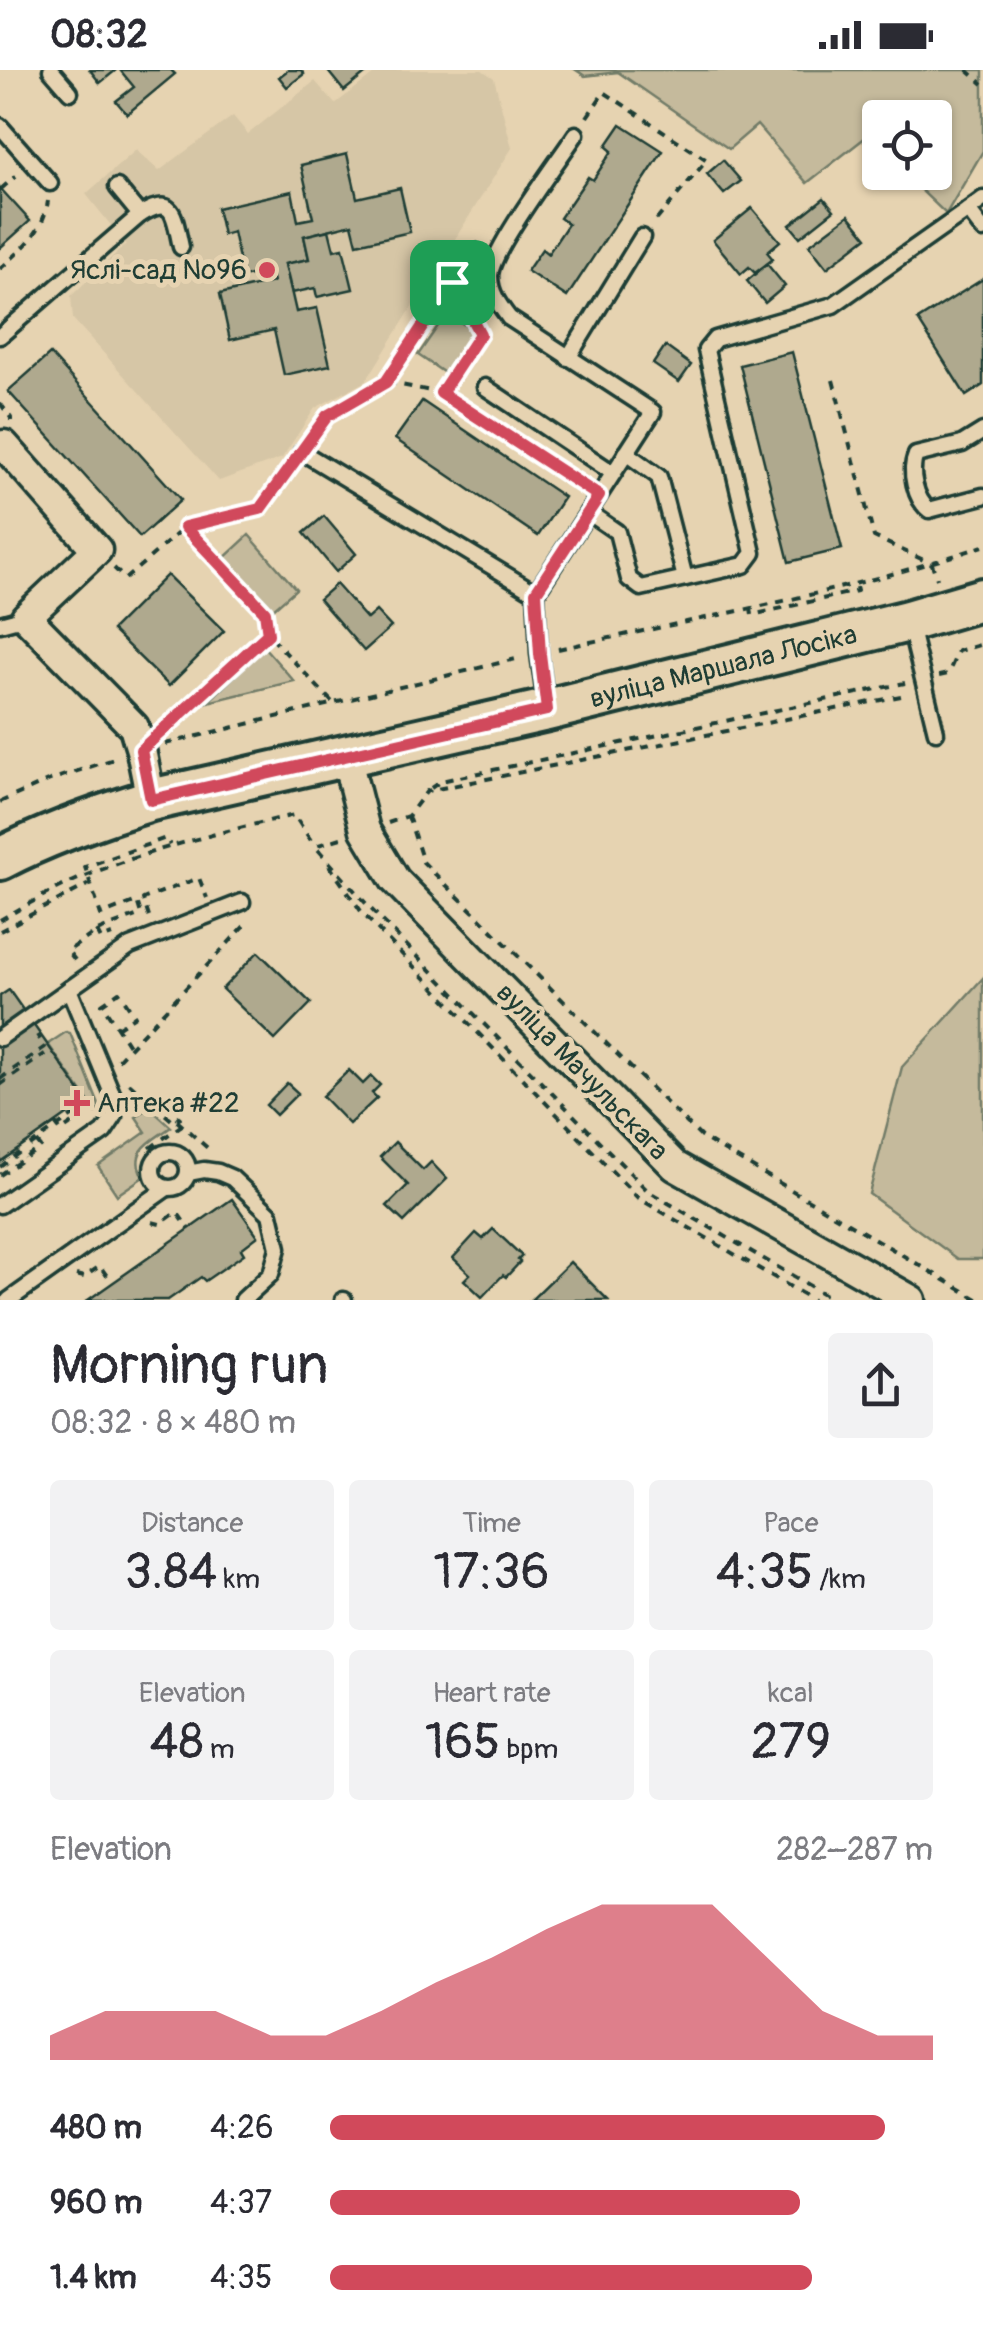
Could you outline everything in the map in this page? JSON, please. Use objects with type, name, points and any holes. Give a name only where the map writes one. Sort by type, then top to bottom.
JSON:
[{"type":"main road","name":"вуліца Маршала Лосіка","points":[[0,859],[108,813],[151,800],[547,710],[983,599]]},
{"type":"street","points":[[4,445],[97,550],[13,621],[134,727],[151,800]]},
{"type":"street","name":"вуліца Мачульскага","points":[[346,756],[365,830],[395,880],[675,1166],[911,1300]]},
{"type":"lane","points":[[52,70],[70,92]]},
{"type":"lane","points":[[0,126],[50,182]]},
{"type":"lane","points":[[547,710],[536,592],[653,412],[509,318],[495,300],[490,276],[497,252],[576,134]]},
{"type":"lane","points":[[117,186],[140,216]]},
{"type":"lane","points":[[588,512],[616,532],[629,580],[641,588],[744,565],[753,554],[706,350],[715,339],[833,304],[983,199]]},
{"type":"lane","points":[[0,336],[154,206],[170,209],[181,247]]},
{"type":"lane","points":[[968,210],[983,230]]},
{"type":"lane","points":[[568,358],[642,237]]},
{"type":"lane","points":[[486,387],[613,473]]},
{"type":"lane","points":[[983,431],[962,444],[916,455],[911,466],[921,503],[929,510],[983,496]]},
{"type":"lane","points":[[302,452],[536,592]]},
{"type":"lane","points":[[626,454],[659,477],[685,578]]},
{"type":"lane","points":[[908,621],[936,732]]},
{"type":"lane","points":[[0,1038],[130,946],[242,902]]},
{"type":"lane","points":[[0,1206],[104,1132],[114,1117],[112,1091],[69,989]]},
{"type":"lane","points":[[9,1300],[167,1188],[179,1186],[188,1172],[186,1162],[172,1152],[153,1163],[157,1183],[167,1188]]},
{"type":"lane","points":[[188,1172],[204,1170],[232,1178],[270,1214],[278,1248],[271,1274],[243,1300]]},
{"type":"path","points":[[967,70],[983,84]]},
{"type":"path","points":[[576,134],[604,92],[707,160],[642,237]]},
{"type":"path","points":[[0,268],[32,240],[47,209],[50,182]]},
{"type":"path","points":[[97,550],[125,579],[185,527],[260,509],[327,416],[386,382],[484,235]]},
{"type":"path","points":[[441,393],[480,334],[452,282]]},
{"type":"path","points":[[833,380],[874,538],[932,564]]},
{"type":"path","points":[[386,382],[441,393],[599,496]]},
{"type":"path","points":[[185,527],[265,612],[268,634],[333,703]]},
{"type":"path","points":[[0,802],[50,780],[141,750],[751,607],[752,615],[858,592],[855,584],[983,546]]},
{"type":"path","points":[[141,750],[268,634]]},
{"type":"path","points":[[315,846],[408,816],[428,790],[441,781],[905,683]]},
{"type":"path","points":[[428,790],[908,694]]},
{"type":"path","points":[[86,976],[68,951],[97,931],[142,914],[137,902],[101,915],[85,867],[166,838],[172,846],[294,815],[363,914],[638,1198],[814,1300]]},
{"type":"path","points":[[408,816],[423,862],[700,1138],[979,1300]]},
{"type":"path","points":[[315,846],[370,908],[648,1191],[834,1300]]},
{"type":"path","points":[[0,920],[88,875]]},
{"type":"path","points":[[114,1064],[249,921],[236,890],[208,901],[199,878],[143,899],[150,920]]},
{"type":"path","points":[[0,931],[90,884]]},
{"type":"path","points":[[97,931],[102,938],[118,932]]},
{"type":"path","points":[[118,1028],[135,1016],[119,992],[102,1004],[130,1047]]},
{"type":"path","points":[[13,1074],[45,1047],[34,1031]]},
{"type":"path","points":[[0,1082],[44,1054]]},
{"type":"path","points":[[118,1073],[211,1151]]},
{"type":"path","points":[[30,1146],[56,1125],[86,1109],[61,1131],[56,1125]]},
{"type":"path","points":[[150,1148],[180,1123]]},
{"type":"path","points":[[0,1175],[41,1147],[36,1141]]},
{"type":"path","points":[[0,1167],[20,1152],[24,1158]]},
{"type":"path","points":[[180,1216],[185,1213],[181,1208]]},
{"type":"path","points":[[147,1220],[160,1224],[176,1212],[189,1229]]},
{"type":"path","points":[[103,1270],[108,1267],[105,1263]]},
{"type":"path","points":[[87,1275],[100,1266],[112,1283]]},
{"type":"shaded area","name":"Яслі-сад №96","points":[[379,70],[482,70],[494,78],[512,148],[366,381],[315,408],[282,458],[219,481],[73,319],[71,296],[126,244],[86,194],[136,150],[159,171],[233,116],[248,134],[315,81],[335,104]]},
{"type":"shaded area","points":[[576,70],[983,70],[983,151],[946,214],[921,190],[952,190],[952,100],[862,100],[862,140],[807,183],[757,125],[729,149],[618,72],[585,76]]},
{"type":"shaded area","points":[[447,313],[475,332],[446,374],[418,355]]},
{"type":"shaded area","points":[[249,535],[296,589],[271,611],[223,559]]},
{"type":"shaded area","points":[[264,647],[294,681],[208,702]]},
{"type":"shaded area","points":[[983,978],[983,1259],[958,1259],[869,1194],[902,1067]]},
{"type":"shaded area","points":[[70,1033],[99,1105],[96,1112],[48,1044]]},
{"type":"shaded area","points":[[149,1107],[171,1127],[140,1153],[143,1177],[117,1195],[98,1166],[146,1132],[136,1117]]},
{"type":"building","points":[[90,70],[116,70],[100,83]]},
{"type":"building","points":[[120,70],[171,70],[175,74],[127,114],[116,101],[134,87]]},
{"type":"building","points":[[288,70],[301,70],[304,74],[287,87],[279,77]]},
{"type":"building","points":[[327,70],[370,70],[344,91]]},
{"type":"building","points":[[621,124],[663,151],[567,297],[527,271],[542,249],[548,254],[568,224],[560,218],[588,177],[593,180],[612,151],[606,146]]},
{"type":"building","points":[[347,154],[357,198],[400,188],[410,232],[357,244],[352,224],[304,236],[309,259],[285,264],[296,312],[317,308],[330,365],[284,375],[274,330],[230,340],[220,294],[273,282],[270,270],[243,277],[233,232],[223,235],[217,208],[292,191],[298,221],[313,218],[301,165]]},
{"type":"building","points":[[723,160],[741,181],[724,194],[707,174]]},
{"type":"building","points":[[0,188],[30,221],[0,248]]},
{"type":"building","points":[[824,198],[834,210],[800,237],[790,225]]},
{"type":"building","points":[[752,208],[780,241],[767,252],[773,259],[755,273],[749,267],[741,274],[713,240]]},
{"type":"building","points":[[849,215],[867,237],[827,268],[809,245]]},
{"type":"building","points":[[329,230],[334,250],[343,248],[353,289],[317,297],[315,288],[292,293],[285,264],[309,259],[304,236]]},
{"type":"building","points":[[767,264],[785,286],[765,303],[747,281]]},
{"type":"building","points":[[983,279],[983,385],[966,396],[918,320]]},
{"type":"building","points":[[665,346],[691,365],[679,382],[653,364]]},
{"type":"building","points":[[792,352],[842,549],[789,562],[740,365]]},
{"type":"building","points":[[50,354],[181,500],[140,537],[8,391]]},
{"type":"building","points":[[422,401],[564,497],[538,536],[395,439]]},
{"type":"building","points":[[324,516],[356,554],[336,572],[304,533]]},
{"type":"building","points":[[167,575],[224,631],[169,686],[112,630]]},
{"type":"building","points":[[336,584],[367,619],[376,611],[391,627],[364,651],[319,599]]},
{"type":"building","points":[[258,952],[311,1003],[275,1040],[222,989]]},
{"type":"building","points":[[9,990],[87,1101],[0,1162],[0,996]]},
{"type":"building","points":[[349,1070],[363,1084],[371,1076],[380,1085],[372,1093],[377,1098],[349,1124],[322,1096]]},
{"type":"building","points":[[287,1083],[298,1093],[276,1115],[266,1105]]},
{"type":"building","points":[[395,1142],[423,1170],[431,1162],[447,1179],[404,1222],[387,1206],[408,1185],[380,1157]]},
{"type":"building","points":[[232,1199],[258,1236],[241,1249],[244,1254],[168,1300],[88,1300]]},
{"type":"building","points":[[493,1229],[522,1256],[506,1277],[503,1275],[482,1297],[464,1280],[470,1274],[453,1258],[476,1233],[483,1239]]},
{"type":"building","points":[[570,1262],[608,1300],[531,1300]]},
{"type":"place","name":"Яслі-сад №96","points":[[267,270]]},
{"type":"place","name":"Аптека #22","points":[[77,1103]]},
{"type":"route","points":[[452,282],[480,334],[441,393],[599,496],[536,592],[547,710],[151,800],[141,750],[268,634],[265,612],[185,527],[260,509],[327,416],[386,382],[452,282]]}]
